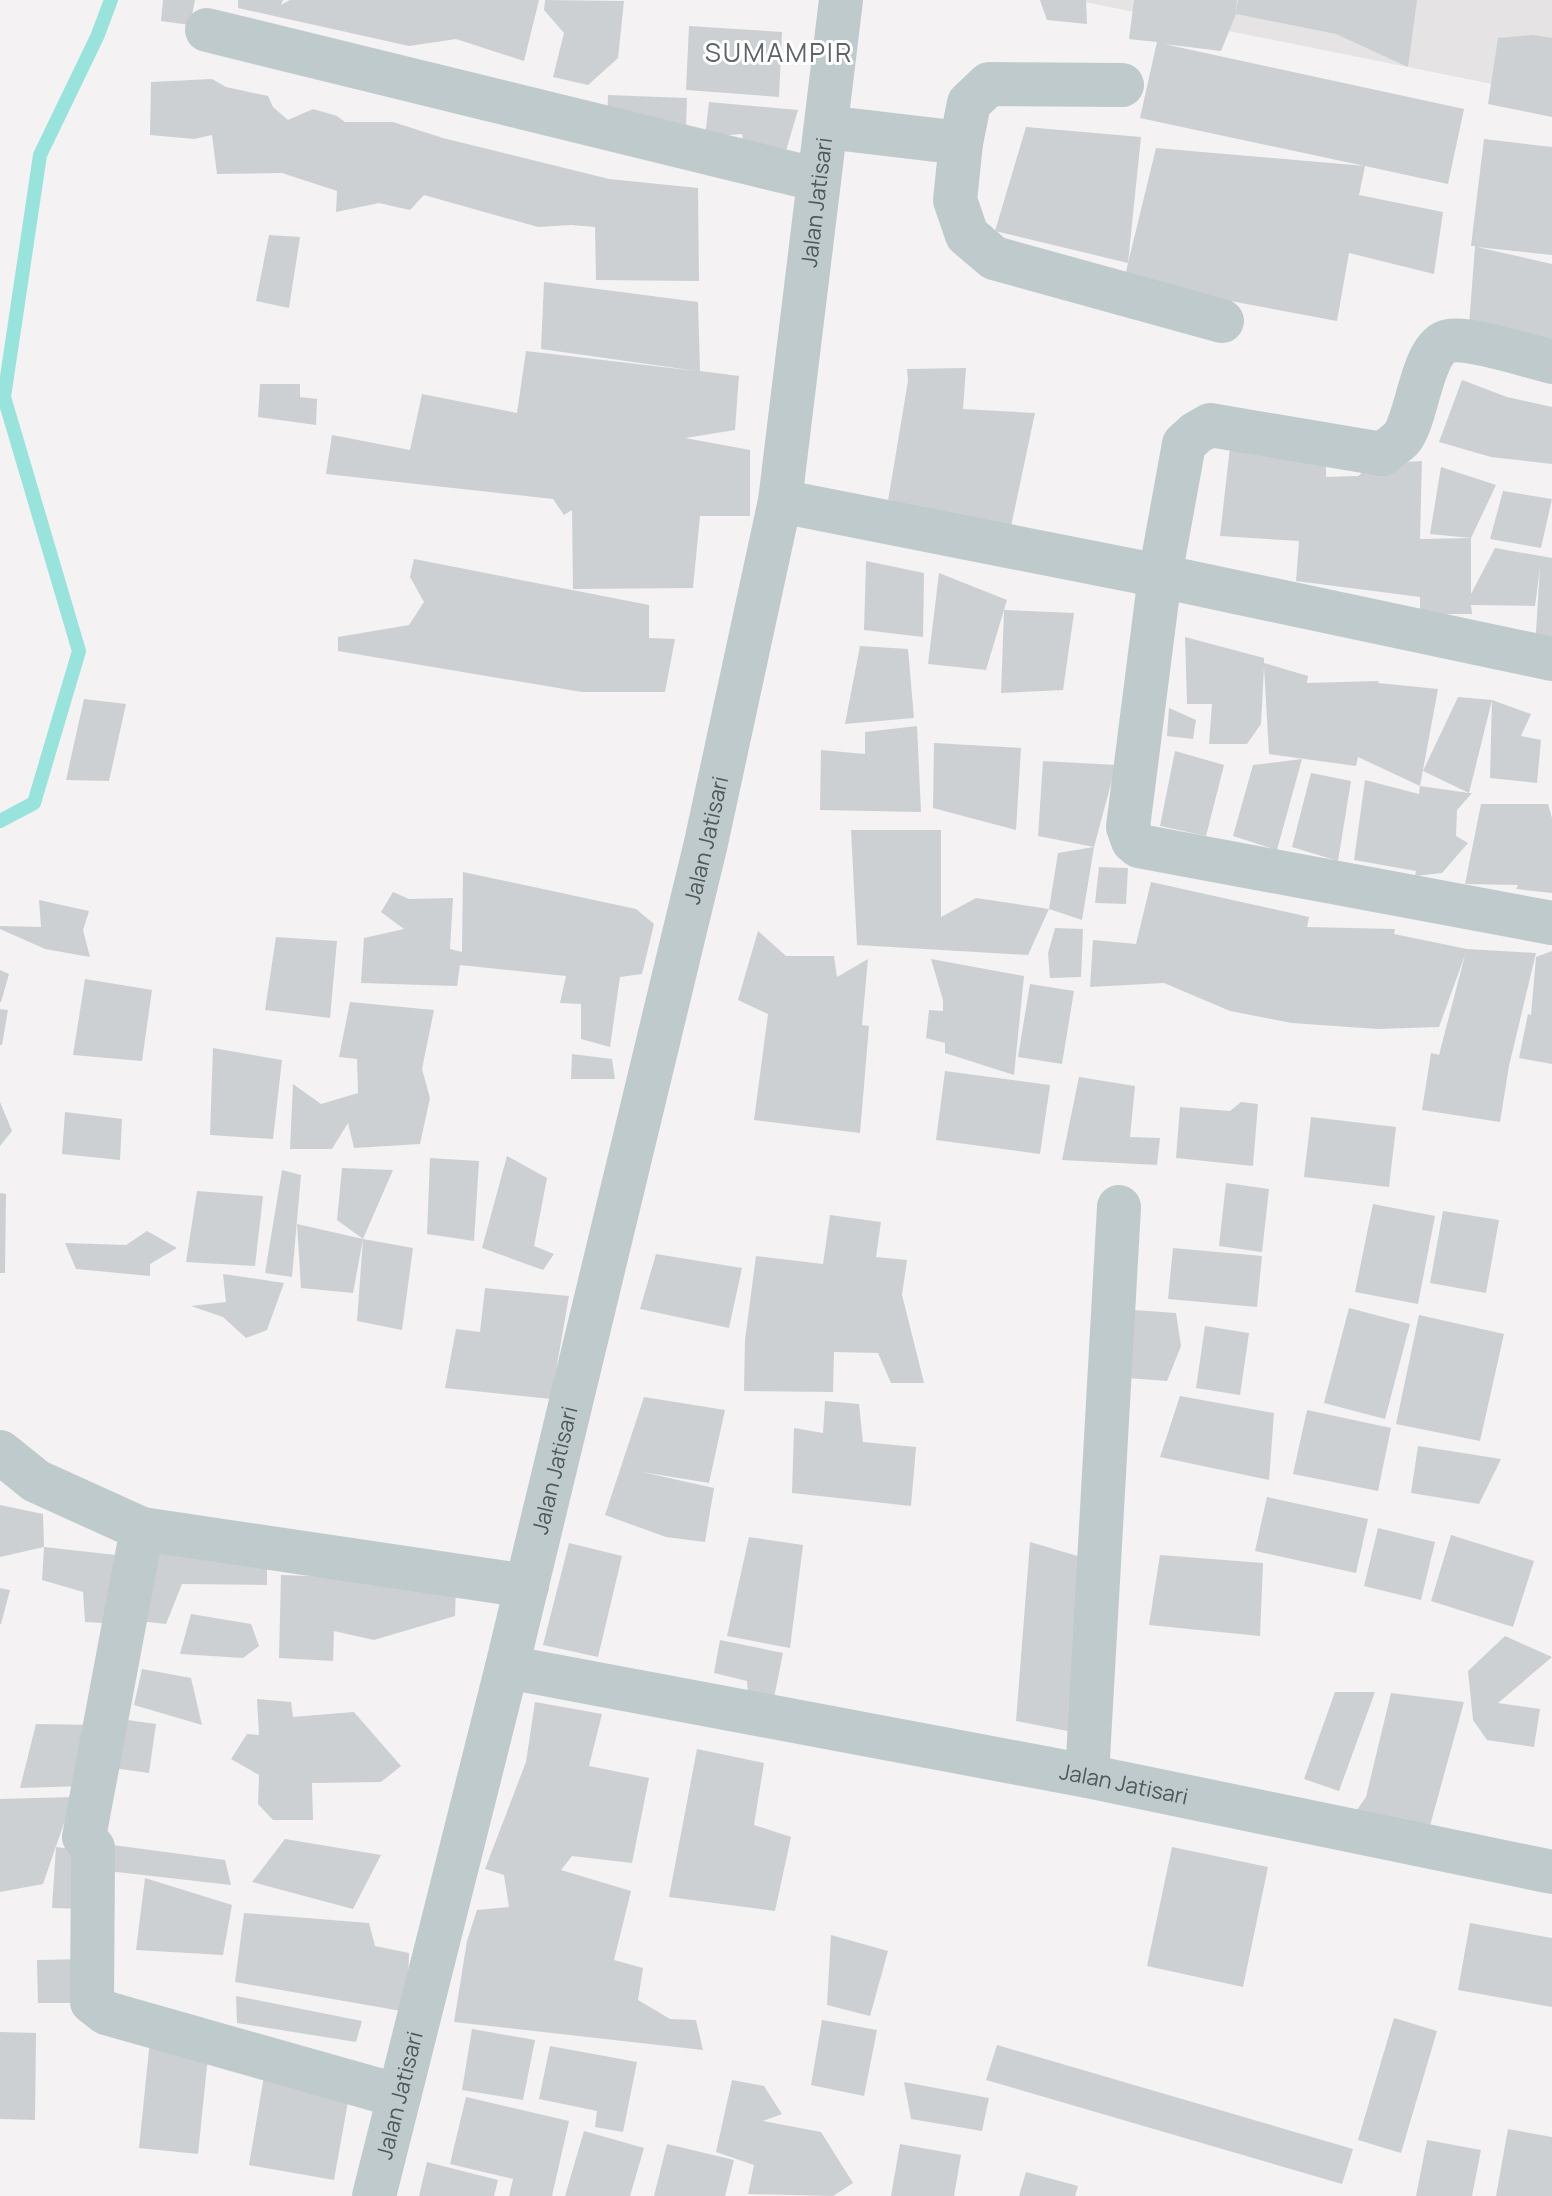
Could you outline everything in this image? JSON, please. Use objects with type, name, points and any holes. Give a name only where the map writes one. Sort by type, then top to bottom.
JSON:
[{"type":"street","name":"Jalan Jatisari","points":[[374,2196],[527,1586],[706,843],[780,501],[841,0]]},
{"type":"street","points":[[207,30],[819,180]]},
{"type":"street","points":[[1122,85],[989,84],[969,103],[955,200],[967,235],[994,258],[1222,321]]},
{"type":"street","points":[[826,127],[961,143]]},
{"type":"street","points":[[1552,362],[1467,342],[1450,340],[1439,344],[1431,357],[1403,438],[1382,454],[1210,425],[1184,444],[1160,576],[1128,827],[1133,841],[1139,846],[1552,923]]},
{"type":"street","points":[[780,501],[1160,576],[1552,659]]},
{"type":"street","points":[[1087,1776],[1119,1207]]},
{"type":"street","points":[[0,1452],[36,1481],[142,1529],[527,1586]]},
{"type":"street","points":[[142,1529],[110,1685],[84,1837],[93,1848],[92,2002],[106,2013],[399,2096]]},
{"type":"street","name":"Jalan Jatisari","points":[[507,1667],[1087,1776],[1552,1872]]},
{"type":"shaded area","points":[[1075,0],[1552,0],[1552,96],[1408,67]]},
{"type":"building","points":[[163,0],[195,0],[190,25],[161,21]]},
{"type":"building","points":[[238,0],[283,0],[281,5],[290,0],[539,0],[524,61],[456,39],[409,46],[238,8]]},
{"type":"building","points":[[545,0],[624,1],[618,58],[588,85],[553,77],[564,33],[544,10]]},
{"type":"building","points":[[1040,0],[1086,0],[1087,24],[1047,20]]},
{"type":"building","points":[[1134,0],[1237,0],[1236,14],[1221,51],[1164,44],[1464,109],[1448,184],[1140,118],[1157,42],[1129,39]]},
{"type":"building","points":[[1238,0],[1417,0],[1408,67],[1336,34],[1236,14]]},
{"type":"building","points":[[689,26],[782,32],[779,97],[686,90]]},
{"type":"building","points":[[1533,35],[1552,38],[1552,117],[1488,104],[1498,38]]},
{"type":"building","points":[[212,79],[226,87],[268,96],[273,107],[288,120],[313,109],[337,116],[345,122],[393,122],[443,138],[609,179],[698,188],[699,281],[596,280],[595,227],[538,227],[424,195],[410,210],[379,203],[336,212],[337,191],[282,173],[217,174],[212,135],[194,139],[150,135],[151,82]]},
{"type":"building","points":[[608,95],[687,98],[686,127],[607,124]]},
{"type":"building","points":[[709,102],[798,110],[783,161],[746,160],[742,134],[705,137]]},
{"type":"building","points":[[1026,127],[1141,137],[1128,263],[995,231]]},
{"type":"building","points":[[1484,139],[1552,147],[1552,255],[1477,247],[1552,264],[1552,359],[1468,339],[1475,246],[1471,246]]},
{"type":"building","points":[[1156,148],[1365,166],[1359,195],[1443,212],[1434,274],[1349,253],[1337,321],[1124,281]]},
{"type":"building","points":[[269,235],[300,237],[289,308],[256,301]]},
{"type":"building","points":[[544,282],[698,302],[700,371],[739,376],[735,430],[685,438],[750,450],[750,516],[700,516],[693,588],[573,589],[572,510],[564,515],[553,499],[326,474],[332,435],[410,450],[422,394],[517,413],[526,351],[697,371],[541,349]]},
{"type":"building","points":[[966,368],[963,409],[1035,413],[1010,531],[887,507],[908,381],[907,369]]},
{"type":"building","points":[[1462,380],[1507,397],[1552,407],[1552,464],[1491,457],[1439,442]]},
{"type":"building","points":[[260,384],[300,384],[300,397],[317,399],[316,425],[258,417]]},
{"type":"building","points":[[1231,438],[1326,452],[1326,477],[1358,476],[1373,464],[1422,461],[1420,539],[1471,538],[1471,594],[1495,548],[1552,558],[1552,646],[1535,647],[1540,568],[1535,606],[1471,605],[1472,614],[1420,614],[1420,597],[1296,581],[1299,541],[1220,536]]},
{"type":"building","points":[[1441,467],[1496,485],[1471,538],[1430,534]]},
{"type":"building","points":[[1503,491],[1552,499],[1541,548],[1490,539]]},
{"type":"building","points":[[414,559],[649,605],[649,638],[675,639],[665,692],[582,692],[338,651],[338,637],[409,625],[424,602],[410,577]]},
{"type":"building","points":[[866,561],[924,573],[923,637],[864,630]]},
{"type":"building","points":[[939,573],[1007,600],[986,670],[928,664]]},
{"type":"building","points":[[1004,610],[1074,613],[1063,690],[1001,693]]},
{"type":"building","points":[[1185,637],[1264,658],[1264,663],[1308,676],[1307,683],[1379,681],[1438,689],[1420,786],[1358,757],[1356,766],[1269,754],[1264,667],[1261,724],[1247,744],[1209,744],[1212,704],[1187,704]]},
{"type":"building","points":[[860,646],[908,649],[914,718],[845,724]]},
{"type":"building","points":[[1458,697],[1492,700],[1469,793],[1423,771]]},
{"type":"building","points":[[84,699],[126,704],[109,781],[66,780]]},
{"type":"building","points":[[1492,700],[1531,714],[1521,736],[1541,740],[1537,783],[1490,778]]},
{"type":"building","points":[[1169,708],[1196,720],[1193,739],[1167,736]]},
{"type":"building","points":[[917,726],[921,812],[820,810],[821,750],[865,754],[865,732]]},
{"type":"building","points":[[934,743],[1021,748],[1016,830],[933,808]]},
{"type":"building","points":[[1175,751],[1224,765],[1206,836],[1160,826]]},
{"type":"building","points":[[1302,759],[1277,850],[1233,836],[1253,765]]},
{"type":"building","points":[[1043,761],[1116,765],[1094,847],[1038,836]]},
{"type":"building","points":[[1311,773],[1351,781],[1338,861],[1292,847]]},
{"type":"building","points":[[1365,780],[1419,794],[1420,786],[1472,793],[1457,810],[1456,836],[1468,843],[1442,873],[1415,876],[1416,871],[1354,860]]},
{"type":"building","points":[[1481,804],[1548,804],[1552,818],[1552,893],[1516,889],[1518,885],[1465,884]]},
{"type":"building","points":[[851,830],[941,830],[941,917],[976,898],[1049,909],[1028,955],[857,945]]},
{"type":"building","points":[[1094,847],[1082,920],[1049,909],[1058,853]]},
{"type":"building","points":[[1099,867],[1128,868],[1126,904],[1095,903]]},
{"type":"building","points":[[463,872],[636,909],[654,924],[642,974],[620,977],[610,1047],[581,1039],[581,1004],[560,1003],[566,976],[460,965],[457,986],[361,983],[364,938],[404,929],[381,912],[393,892],[409,899],[453,898],[450,949],[462,952]]},
{"type":"building","points":[[1151,882],[1309,917],[1307,927],[1395,929],[1394,934],[1467,949],[1536,953],[1509,1066],[1500,1122],[1422,1110],[1431,1053],[1439,1055],[1465,955],[1439,1027],[1378,1029],[1292,1023],[1230,1011],[1164,983],[1090,987],[1093,940],[1136,944]]},
{"type":"building","points":[[39,900],[89,911],[83,930],[90,957],[45,949],[0,929],[0,926],[41,927]]},
{"type":"building","points":[[1055,928],[1083,929],[1081,977],[1050,978],[1048,953]]},
{"type":"building","points":[[758,931],[786,956],[834,956],[837,977],[868,959],[862,1025],[869,1026],[860,1133],[754,1120],[768,1014],[738,1000]]},
{"type":"building","points":[[276,937],[337,941],[330,1018],[265,1010]]},
{"type":"building","points":[[1552,951],[1552,1064],[1519,1058],[1528,1014],[1531,1015],[1536,957]]},
{"type":"building","points":[[931,959],[1024,976],[1014,1075],[945,1053],[945,1043],[926,1038],[929,1010],[943,1011],[943,1000]]},
{"type":"building","points":[[0,970],[9,974],[1,1002],[0,1002]]},
{"type":"building","points":[[85,979],[152,990],[142,1061],[73,1055]]},
{"type":"building","points":[[1030,984],[1074,991],[1062,1064],[1018,1057]]},
{"type":"building","points":[[350,1002],[434,1010],[422,1069],[430,1098],[420,1144],[354,1148],[348,1123],[332,1149],[290,1149],[293,1084],[321,1104],[358,1093],[357,1059],[339,1057]]},
{"type":"building","points":[[0,1009],[8,1010],[2,1045],[0,1045]]},
{"type":"building","points":[[213,1048],[282,1060],[273,1139],[210,1135]]},
{"type":"building","points":[[572,1054],[612,1059],[615,1079],[571,1079]]},
{"type":"building","points":[[945,1071],[1050,1085],[1040,1154],[936,1140]]},
{"type":"building","points":[[1079,1077],[1135,1086],[1130,1137],[1160,1138],[1157,1165],[1062,1160]]},
{"type":"building","points":[[0,1102],[12,1131],[0,1146]]},
{"type":"building","points":[[1241,1102],[1258,1104],[1253,1166],[1176,1158],[1180,1107],[1230,1111]]},
{"type":"building","points":[[65,1112],[122,1119],[120,1160],[62,1154]]},
{"type":"building","points":[[1311,1117],[1396,1127],[1389,1187],[1304,1177]]},
{"type":"building","points":[[507,1156],[547,1178],[534,1246],[554,1254],[543,1270],[482,1248]]},
{"type":"building","points":[[430,1158],[479,1161],[474,1241],[427,1234]]},
{"type":"building","points":[[342,1168],[393,1170],[363,1239],[337,1220]]},
{"type":"building","points":[[282,1170],[301,1175],[292,1277],[265,1273]]},
{"type":"building","points":[[1226,1183],[1269,1189],[1262,1252],[1219,1246]]},
{"type":"building","points":[[197,1191],[263,1196],[255,1266],[186,1262]]},
{"type":"building","points":[[0,1193],[6,1194],[5,1273],[0,1273]]},
{"type":"building","points":[[1373,1204],[1435,1216],[1418,1304],[1355,1292]]},
{"type":"building","points":[[1443,1211],[1499,1220],[1486,1293],[1430,1283]]},
{"type":"building","points":[[830,1215],[881,1222],[876,1257],[907,1260],[902,1295],[924,1383],[891,1383],[878,1353],[834,1352],[833,1392],[744,1391],[745,1340],[756,1256],[823,1264]]},
{"type":"building","points":[[297,1224],[363,1239],[353,1293],[301,1288]]},
{"type":"building","points":[[147,1231],[177,1248],[150,1264],[150,1276],[76,1269],[65,1243],[126,1245]]},
{"type":"building","points":[[363,1239],[413,1248],[402,1330],[357,1321]]},
{"type":"building","points":[[1173,1248],[1262,1256],[1257,1307],[1168,1299]]},
{"type":"building","points":[[656,1254],[742,1268],[729,1328],[640,1309]]},
{"type":"building","points":[[223,1274],[284,1283],[267,1330],[246,1338],[223,1317],[191,1306],[226,1302]]},
{"type":"building","points":[[485,1288],[569,1296],[551,1399],[445,1388],[456,1329],[480,1332]]},
{"type":"building","points":[[1349,1308],[1410,1324],[1385,1419],[1324,1403]]},
{"type":"building","points":[[1133,1310],[1176,1313],[1181,1346],[1167,1381],[1128,1378]]},
{"type":"building","points":[[1419,1315],[1504,1334],[1480,1441],[1396,1424]]},
{"type":"building","points":[[1205,1326],[1249,1333],[1240,1395],[1196,1388]]},
{"type":"building","points":[[1180,1396],[1274,1413],[1269,1480],[1160,1457]]},
{"type":"building","points":[[644,1397],[725,1410],[709,1483],[642,1472],[714,1488],[705,1542],[666,1537],[605,1515]]},
{"type":"building","points":[[825,1401],[859,1404],[863,1442],[916,1447],[911,1506],[792,1493],[794,1428],[823,1433]]},
{"type":"building","points":[[1307,1410],[1391,1428],[1378,1491],[1293,1474]]},
{"type":"building","points":[[1418,1446],[1501,1459],[1479,1504],[1411,1493]]},
{"type":"building","points":[[1267,1497],[1368,1519],[1356,1573],[1255,1551]]},
{"type":"building","points":[[0,1505],[43,1514],[44,1547],[0,1557]]},
{"type":"building","points":[[1378,1528],[1435,1542],[1421,1600],[1364,1586]]},
{"type":"building","points":[[1451,1535],[1534,1561],[1513,1627],[1431,1601]]},
{"type":"building","points":[[749,1537],[803,1545],[790,1648],[727,1636]]},
{"type":"building","points":[[1030,1542],[1091,1560],[1083,1734],[1016,1721]]},
{"type":"building","points":[[569,1543],[622,1556],[598,1657],[543,1645]]},
{"type":"building","points":[[44,1547],[125,1556],[121,1624],[85,1622],[83,1592],[42,1580]]},
{"type":"building","points":[[138,1550],[267,1569],[267,1585],[182,1584],[166,1624],[130,1620]]},
{"type":"building","points":[[1160,1555],[1263,1563],[1260,1636],[1149,1625]]},
{"type":"building","points":[[281,1575],[456,1587],[455,1616],[374,1640],[334,1631],[333,1661],[279,1658]]},
{"type":"building","points":[[0,1588],[10,1590],[1,1624],[0,1624]]},
{"type":"building","points":[[191,1614],[251,1624],[259,1646],[243,1658],[180,1654]]},
{"type":"building","points":[[1505,1636],[1552,1657],[1498,1703],[1540,1709],[1534,1747],[1487,1740],[1473,1720],[1468,1671]]},
{"type":"building","points":[[720,1640],[783,1653],[772,1708],[749,1704],[747,1681],[714,1673]]},
{"type":"building","points":[[142,1669],[191,1678],[202,1725],[134,1705]]},
{"type":"building","points":[[1335,1692],[1375,1692],[1339,1791],[1304,1779]]},
{"type":"building","points":[[1391,1693],[1464,1702],[1428,1833],[1350,1820],[1366,1797]]},
{"type":"building","points":[[257,1699],[291,1702],[293,1717],[354,1712],[401,1766],[381,1782],[312,1783],[313,1820],[273,1820],[258,1804],[259,1775],[231,1759],[247,1734],[259,1735]]},
{"type":"building","points":[[535,1702],[602,1714],[589,1766],[649,1778],[632,1863],[572,1856],[561,1870],[631,1891],[614,1960],[643,1968],[638,2000],[670,2019],[696,2020],[703,2050],[454,2022],[467,1941],[477,1910],[509,1907],[504,1875],[485,1869],[526,1762]]},
{"type":"building","points":[[106,1717],[156,1724],[149,1773],[99,1766]]},
{"type":"building","points":[[36,1724],[94,1725],[85,1786],[20,1788]]},
{"type":"building","points":[[697,1749],[764,1763],[754,1825],[791,1837],[775,1911],[669,1897]]},
{"type":"building","points":[[73,1797],[43,1884],[0,1892],[0,1799]]},
{"type":"building","points":[[285,1839],[381,1855],[353,1909],[252,1882]]},
{"type":"building","points":[[113,1845],[225,1860],[231,1885],[108,1871]]},
{"type":"building","points":[[56,1847],[79,1850],[86,1909],[52,1908]]},
{"type":"building","points":[[1172,1847],[1268,1867],[1243,1987],[1147,1966]]},
{"type":"building","points":[[145,1878],[232,1905],[223,1955],[136,1950]]},
{"type":"building","points":[[244,1913],[369,1923],[375,1946],[409,1953],[407,2012],[235,1982]]},
{"type":"building","points":[[1470,1923],[1552,1938],[1552,2007],[1458,1990]]},
{"type":"building","points":[[831,1935],[888,1951],[870,2016],[827,2005]]},
{"type":"building","points":[[88,1959],[89,2003],[38,2003],[37,1960]]},
{"type":"building","points":[[236,1996],[362,2021],[356,2042],[237,2023]]},
{"type":"building","points":[[1394,2018],[1437,2031],[1401,2153],[1358,2140]]},
{"type":"building","points":[[822,2020],[877,2030],[864,2096],[811,2085]]},
{"type":"building","points":[[472,2029],[535,2040],[523,2100],[462,2090]]},
{"type":"building","points":[[0,2032],[36,2033],[35,2120],[0,2119]]},
{"type":"building","points":[[150,2040],[209,2046],[198,2154],[139,2148]]},
{"type":"building","points":[[997,2045],[1353,2149],[1342,2184],[986,2080]]},
{"type":"building","points":[[550,2046],[637,2062],[623,2132],[595,2127],[597,2111],[539,2099]]},
{"type":"building","points":[[265,2070],[351,2085],[334,2180],[249,2165]]},
{"type":"building","points":[[732,2080],[764,2086],[782,2114],[763,2121],[821,2132],[853,2183],[833,2196],[748,2194],[754,2165],[716,2152]]},
{"type":"building","points":[[904,2082],[989,2098],[982,2131],[911,2119]]},
{"type":"building","points":[[466,2097],[569,2121],[552,2196],[509,2196],[513,2179],[450,2164]]},
{"type":"building","points":[[1508,2129],[1552,2137],[1552,2196],[1496,2196]]},
{"type":"building","points":[[584,2131],[644,2148],[630,2196],[565,2196]]},
{"type":"building","points":[[1427,2140],[1481,2150],[1472,2196],[1416,2196]]},
{"type":"building","points":[[667,2144],[734,2160],[725,2196],[654,2196]]},
{"type":"building","points":[[900,2144],[961,2155],[954,2196],[891,2196]]},
{"type":"building","points":[[427,2162],[498,2180],[494,2196],[419,2196]]},
{"type":"building","points":[[1026,2172],[1078,2186],[1075,2196],[1019,2196]]},
{"type":"waterway","points":[[0,821],[34,803],[79,651],[4,397],[40,155],[97,37],[111,0]]},
{"type":"district","name":"SUMAMPIR","points":[[779,52]]}]
